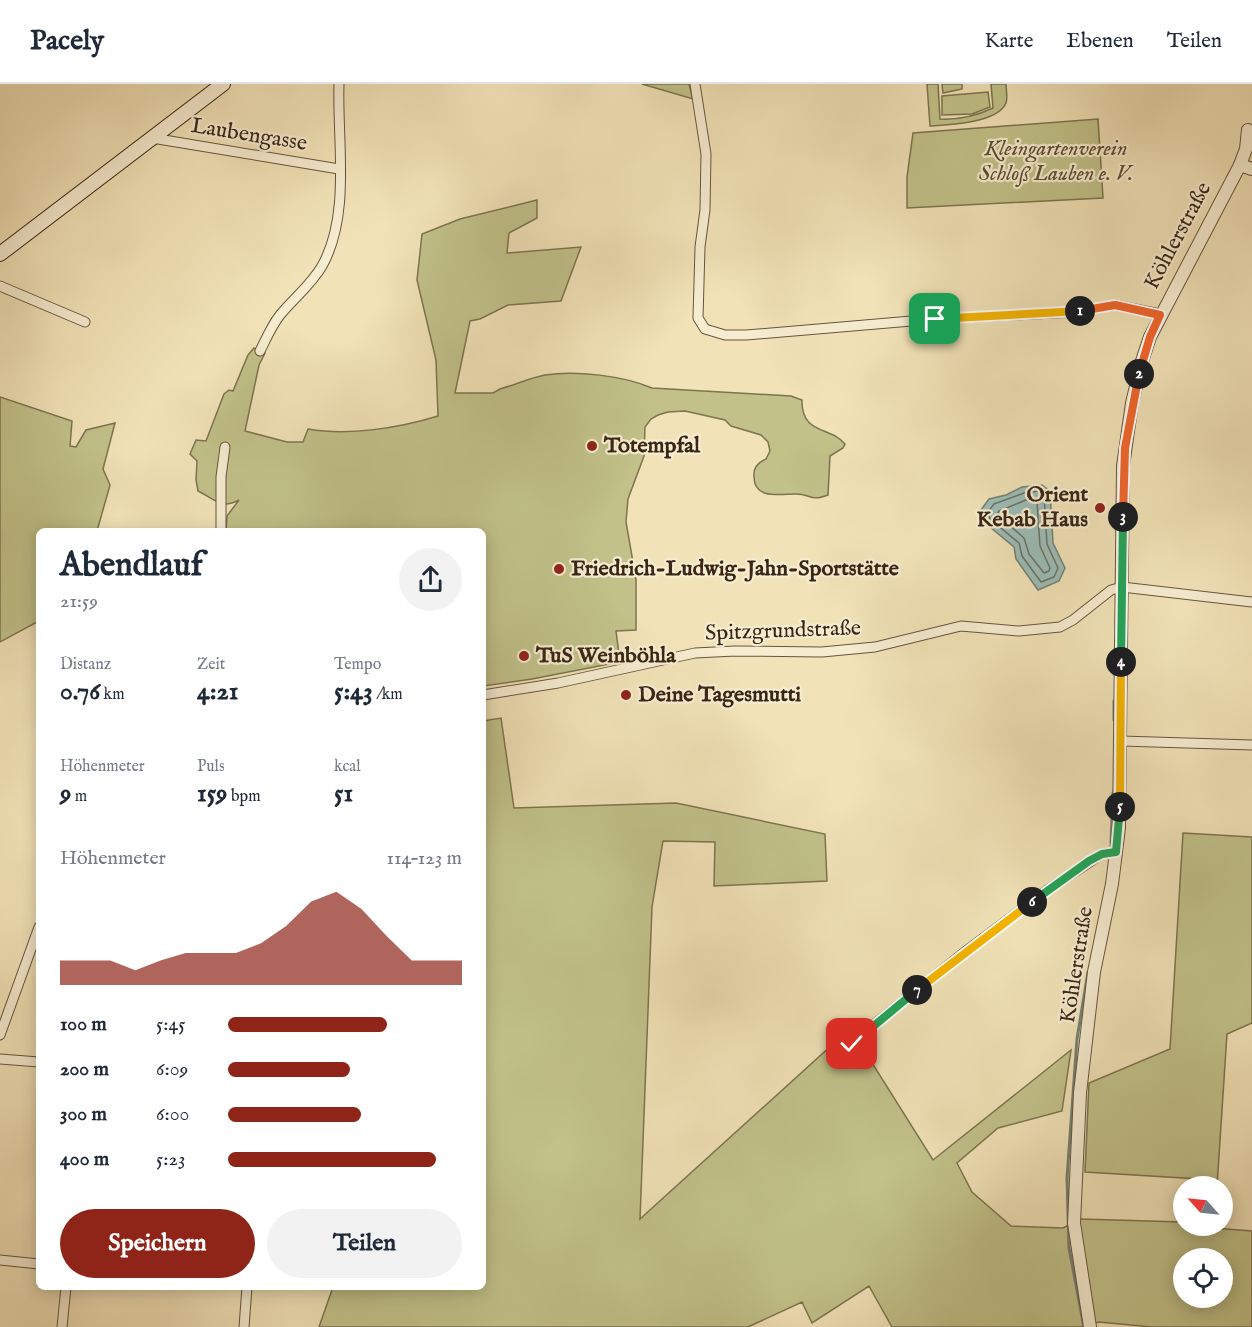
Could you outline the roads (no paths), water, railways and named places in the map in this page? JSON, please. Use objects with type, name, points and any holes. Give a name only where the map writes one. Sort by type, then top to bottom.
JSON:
[{"type":"main road","points":[[0,254],[223,84]]},
{"type":"street","points":[[260,351],[280,315],[310,283],[329,251],[340,206],[339,84]]},
{"type":"street","points":[[695,84],[706,154],[698,318],[705,329],[725,335],[746,335],[935,319],[1075,312],[1115,305],[1160,315]]},
{"type":"street","name":"Köhlerstraße","points":[[1090,1327],[1074,1223],[1074,1200],[1080,1092],[1093,983],[1119,828],[1125,448],[1142,361],[1160,315],[1240,165],[1250,129]]},
{"type":"street","name":"Laubengasse","points":[[152,138],[339,169]]},
{"type":"street","points":[[1240,165],[1252,169]]},
{"type":"street","points":[[0,286],[84,322]]},
{"type":"street","points":[[221,528],[220,477],[225,447]]},
{"type":"street","points":[[1122,587],[1252,602]]},
{"type":"street","name":"Spitzgrundstraße","points":[[486,695],[558,683],[695,653],[830,652],[875,647],[961,626],[1019,631],[1060,627],[1073,620],[1111,590],[1122,587]]},
{"type":"street","points":[[1121,741],[1252,745]]},
{"type":"street","points":[[843,1053],[876,1023],[961,955],[1049,889],[1102,854],[1116,852]]},
{"type":"street","points":[[0,1035],[36,935]]},
{"type":"street","points":[[0,1059],[36,1062]]},
{"type":"street","points":[[0,1260],[36,1264]]},
{"type":"street","points":[[62,1327],[66,1290]]},
{"type":"street","points":[[244,1327],[247,1290]]},
{"type":"water","points":[[1042,485],[1050,491],[1053,543],[1065,568],[1059,581],[1038,590],[1016,559],[1014,547],[984,522],[981,510],[989,499],[1006,495],[1022,487]]},
{"type":"waterway","points":[[1114,701],[1114,720]]},
{"type":"waterway","points":[[1111,843],[1113,793]]},
{"type":"waterway","points":[[1084,1327],[1069,1248],[1067,1178],[1077,1039],[1088,972]]},
{"type":"place","name":"Totempfal","points":[[592,446]]},
{"type":"place","name":"Orient Kebab Haus","points":[[1100,508]]},
{"type":"place","name":"Friedrich-Ludwig-Jahn-Sportstätte","points":[[559,569]]},
{"type":"place","name":"TuS Weinböhla","points":[[524,656]]},
{"type":"place","name":"Deine Tagesmutti","points":[[626,695]]},
{"type":"park label","name":"Kleingartenverein Schloß Lauben e. V.","points":[[1056,162]]}]
